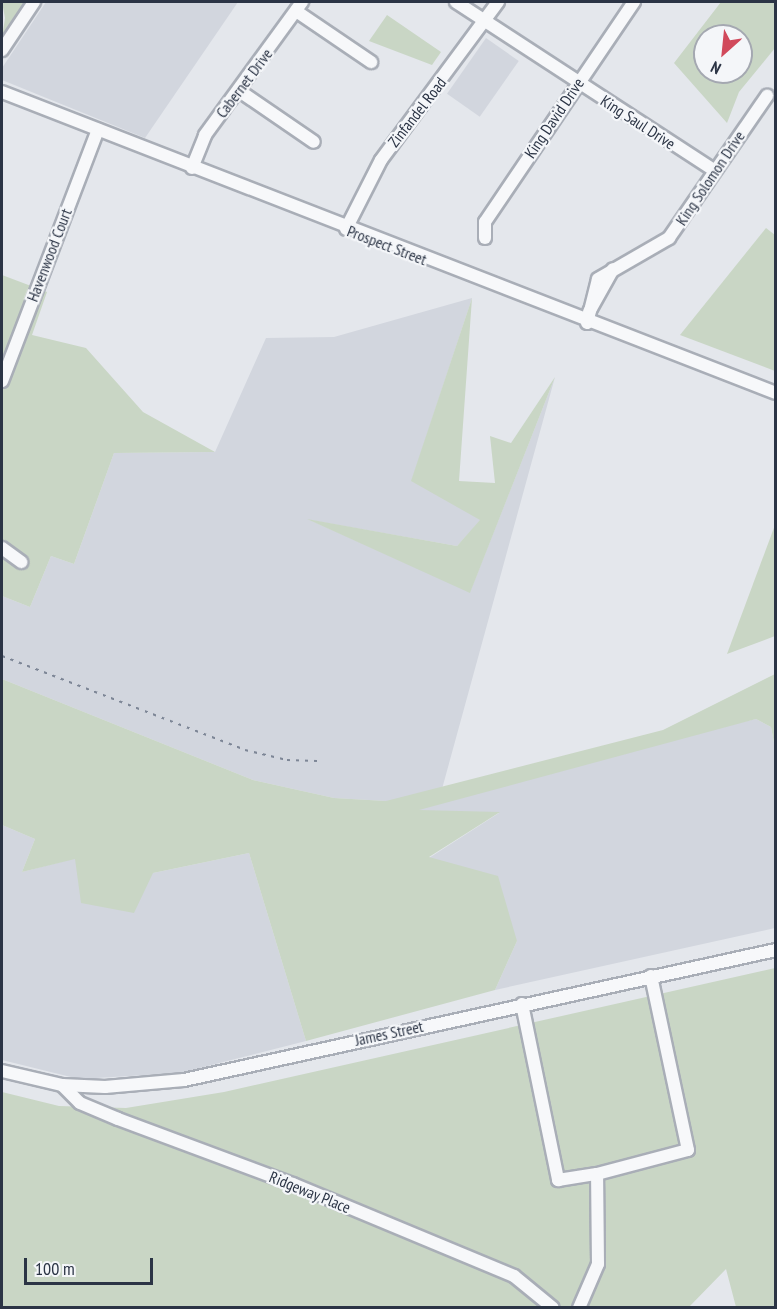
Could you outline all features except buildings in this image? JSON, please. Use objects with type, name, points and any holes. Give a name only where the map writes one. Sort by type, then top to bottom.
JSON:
[{"type":"street","points":[[2,50],[34,2]]},
{"type":"street","name":"King Saul Drive","points":[[456,2],[715,171]]},
{"type":"street","name":"Zinfandel Road","points":[[346,229],[387,151],[498,2]]},
{"type":"street","name":"King David Drive","points":[[485,238],[485,222],[634,2]]},
{"type":"street","points":[[299,6],[371,62]]},
{"type":"street","name":"Cabernet Drive","points":[[192,168],[205,135],[241,92],[299,6]]},
{"type":"street","name":"Prospect Street","points":[[2,92],[346,229],[588,317],[776,393]]},
{"type":"street","points":[[241,92],[314,142]]},
{"type":"street","name":"King Solomon Drive","points":[[588,317],[598,279],[669,238],[767,96]]},
{"type":"street","name":"Havenwood Court","points":[[2,381],[98,130]]},
{"type":"street","points":[[2,548],[21,562]]},
{"type":"street","name":"James Street","points":[[2,1071],[62,1085],[105,1087],[184,1080],[776,950]]},
{"type":"street","points":[[522,1004],[558,1180],[597,1174],[688,1150],[651,976]]},
{"type":"street","name":"Ridgeway Place","points":[[62,1085],[81,1103],[118,1119],[293,1184],[514,1276],[553,1308]]},
{"type":"street","points":[[579,1308],[598,1264],[597,1174]]},
{"type":"shaded area","points":[[46,2],[238,2],[145,138],[2,80],[2,68]]},
{"type":"shaded area","points":[[486,38],[519,61],[480,117],[447,94]]},
{"type":"shaded area","points":[[472,298],[412,480],[481,520],[457,546],[310,520],[470,592],[555,377],[442,789],[756,719],[771,727],[775,748],[775,928],[495,990],[517,941],[429,858],[499,813],[416,811],[386,801],[334,798],[253,780],[2,679],[2,596],[30,607],[51,556],[74,564],[114,453],[215,452],[266,338],[334,337]]},
{"type":"shaded area","points":[[2,825],[35,839],[22,872],[76,858],[153,873],[249,853],[306,1041],[180,1073],[79,1079],[2,1060]]},
{"type":"green space","points":[[2,2],[26,2],[2,38],[5,18]]},
{"type":"green space","points":[[721,2],[776,2],[775,48],[753,75],[753,24],[704,24]]},
{"type":"green space","points":[[387,15],[441,52],[432,65],[369,41]]},
{"type":"green space","points":[[693,38],[693,84],[746,84],[739,92],[727,123],[674,63]]},
{"type":"green space","points":[[766,228],[775,235],[775,371],[680,335]]},
{"type":"green space","points":[[2,275],[47,292],[32,335],[86,348],[143,412],[215,452],[114,453],[74,564],[51,556],[30,607],[2,596]]},
{"type":"green space","points":[[472,298],[459,481],[495,483],[490,436],[511,443],[555,377],[470,593],[307,519],[457,546],[480,520],[411,481]]},
{"type":"green space","points":[[775,525],[775,636],[727,654]]},
{"type":"green space","points":[[775,674],[775,748],[771,727],[756,719],[419,810],[500,812],[429,857],[498,876],[517,941],[495,990],[306,1041],[249,853],[153,873],[134,913],[81,903],[75,859],[22,872],[35,839],[2,825],[2,679],[253,780],[334,798],[386,801],[663,730]]},
{"type":"green space","points":[[775,968],[775,1307],[736,1307],[726,1269],[689,1307],[2,1308],[2,1092],[59,1106],[126,1108],[224,1092]]},
{"type":"railway","points":[[2,656],[245,750],[287,760],[317,761]]}]
